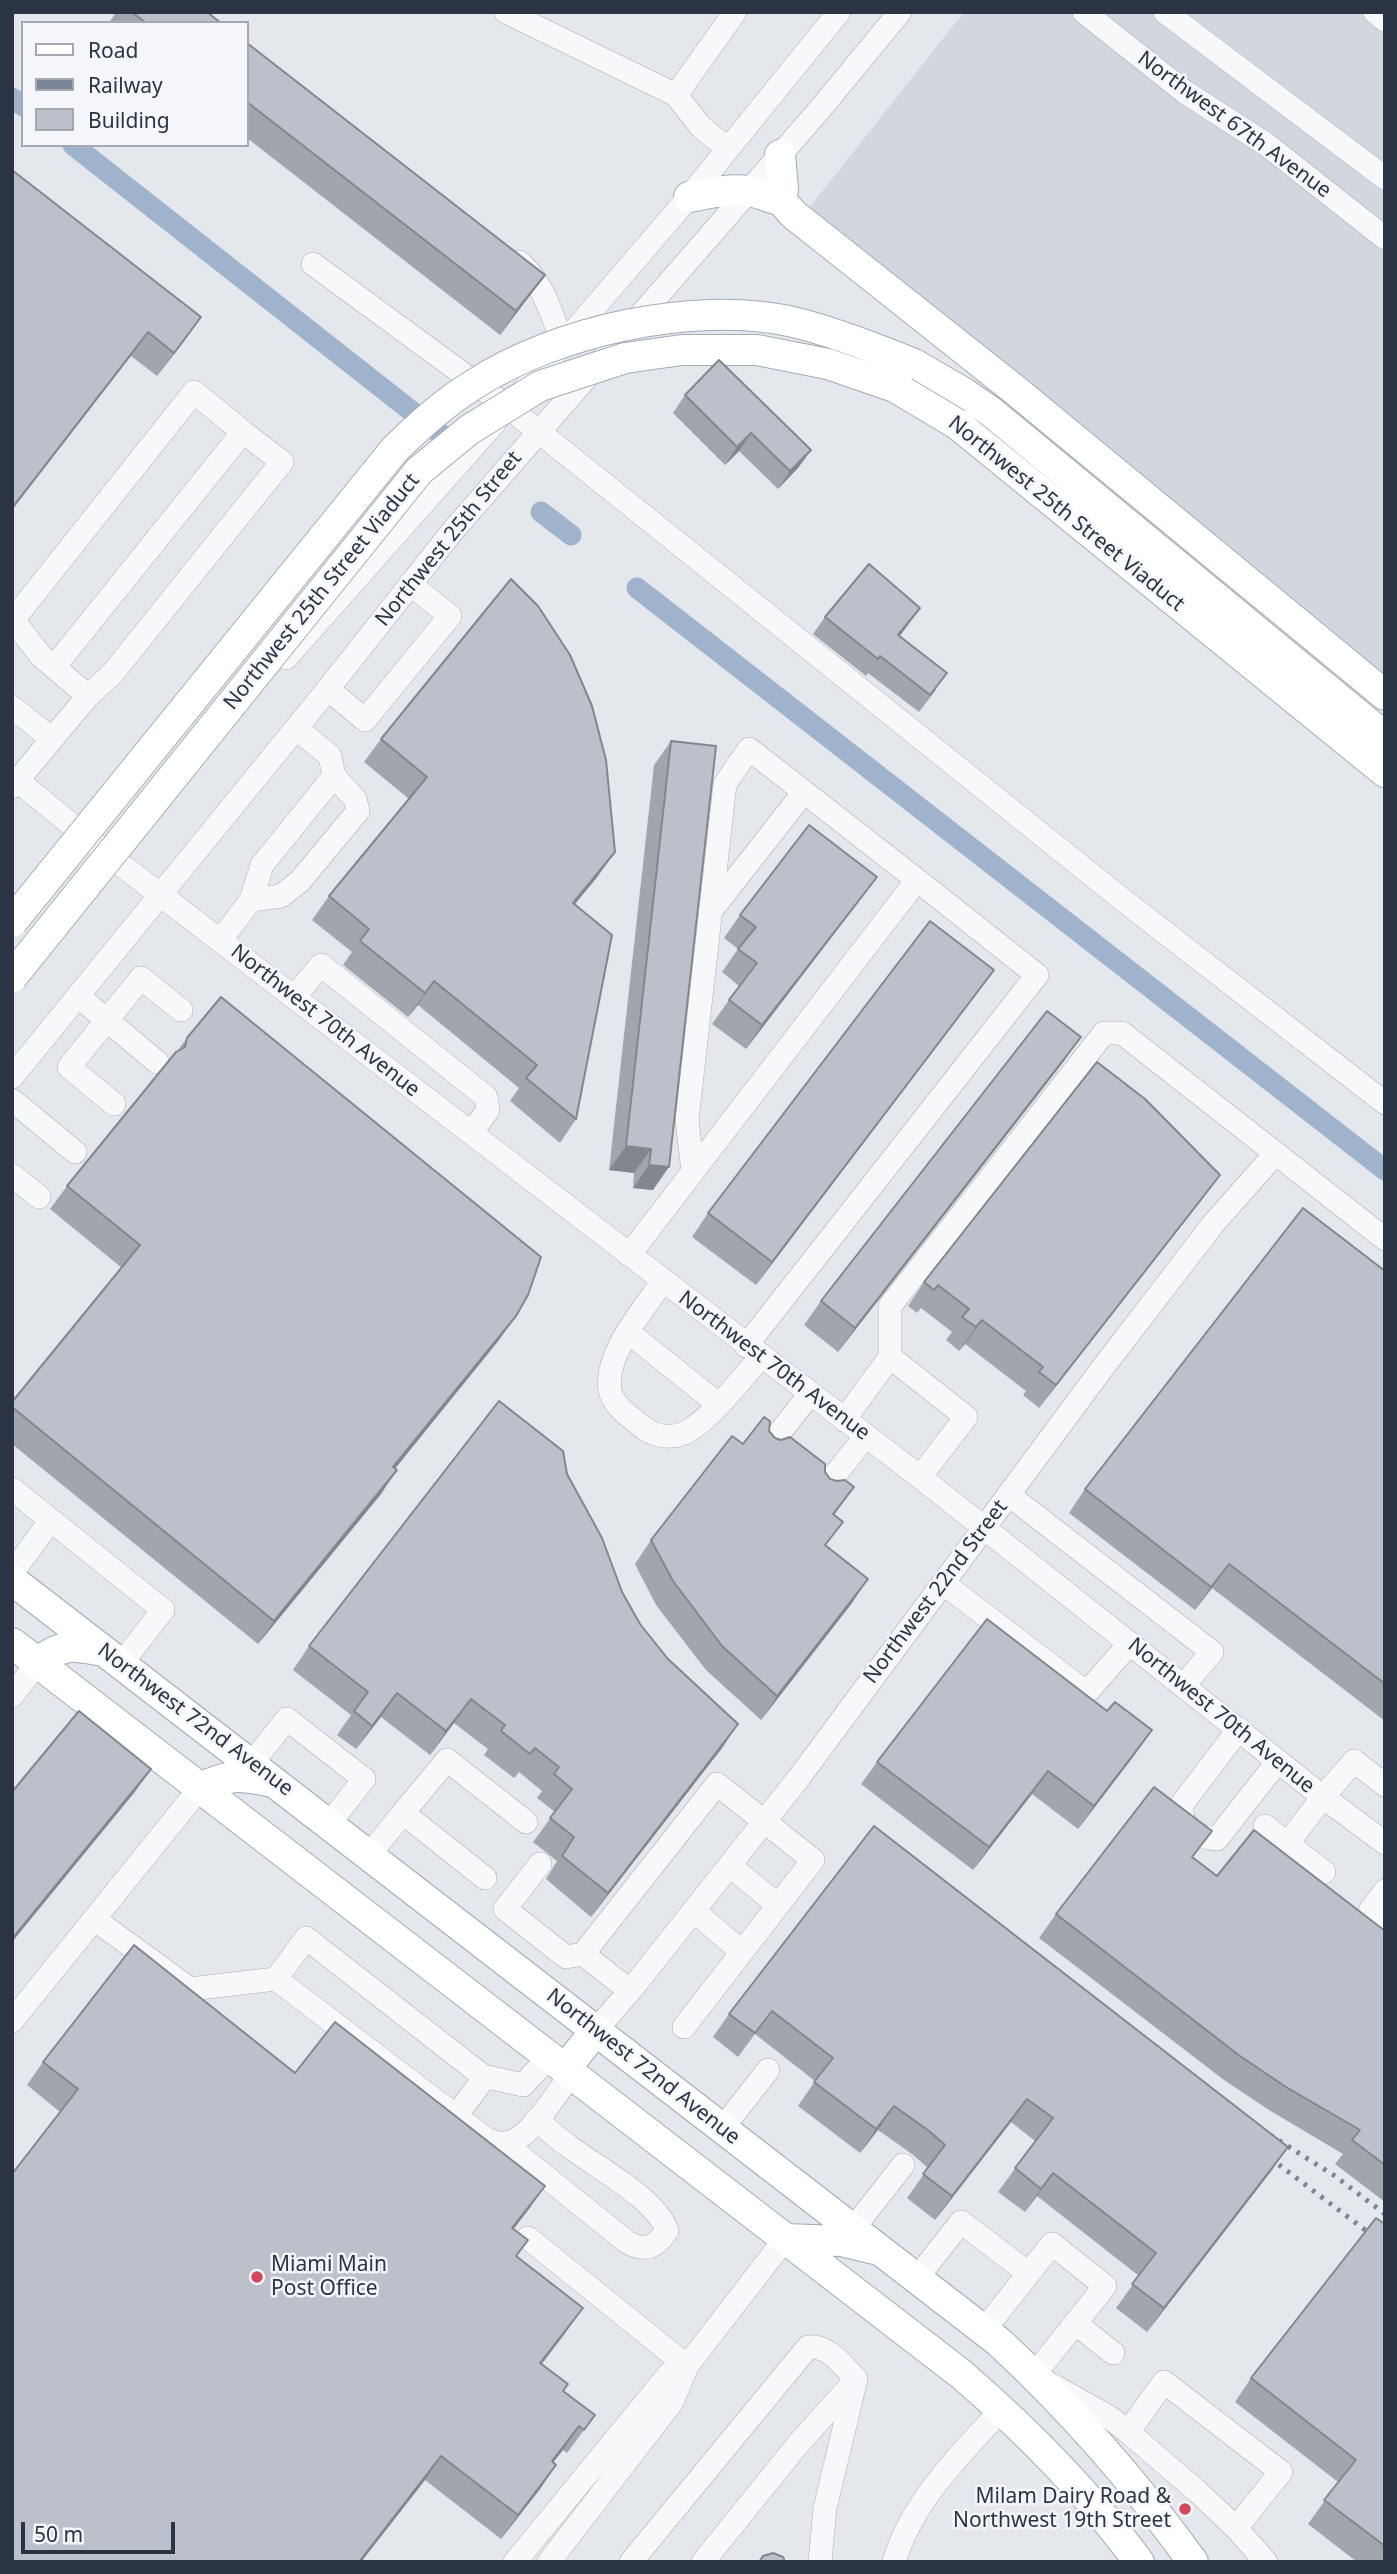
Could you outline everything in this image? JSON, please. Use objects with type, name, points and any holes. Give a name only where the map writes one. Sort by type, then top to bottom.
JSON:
[{"type":"main road","points":[[780,155],[783,189],[781,200]]},
{"type":"main road","points":[[689,197],[730,191],[761,194],[781,200],[793,214],[1004,382],[1385,695]]},
{"type":"main road","name":"Northwest 25th Street Viaduct","points":[[12,922],[346,507],[395,449],[434,412],[474,384],[535,352],[598,332],[657,320],[717,314],[787,321],[856,340],[914,364],[957,388],[990,411],[1385,737]]},
{"type":"main road","name":"Northwest 25th Street Viaduct","points":[[12,976],[419,471],[468,430],[540,386],[625,358],[682,350],[757,350],[828,364],[895,387],[957,424],[1385,772]]},
{"type":"main road","name":"Northwest 72nd Avenue","points":[[12,1580],[984,2330],[1034,2375]]},
{"type":"main road","points":[[12,1643],[961,2374],[1002,2409],[1070,2477],[1139,2562]]},
{"type":"main road","points":[[38,1662],[54,1650],[75,1645],[112,1657]]},
{"type":"main road","points":[[200,1788],[220,1778],[241,1775],[277,1783]]},
{"type":"main road","points":[[562,2066],[596,2030]]},
{"type":"main road","points":[[785,2239],[841,2241],[881,2250]]},
{"type":"main road","points":[[1002,2409],[1034,2375],[1095,2439],[1161,2518],[1193,2562]]},
{"type":"street","points":[[506,12],[676,95],[701,127],[728,149]]},
{"type":"street","points":[[676,95],[735,12]]},
{"type":"street","name":"Northwest 25th Street","points":[[12,976],[111,857],[563,344],[689,197],[839,12]]},
{"type":"street","name":"Northwest 25th Street","points":[[12,1077],[328,689],[410,584],[538,431],[780,155],[900,12]]},
{"type":"street","name":"Northwest 67th Avenue","points":[[1084,12],[1185,92],[1267,145],[1385,238]]},
{"type":"street","points":[[1165,12],[1385,178]]},
{"type":"street","points":[[1375,12],[1385,20]]},
{"type":"street","points":[[499,246],[530,271],[563,344]]},
{"type":"street","points":[[313,264],[508,407],[1080,866],[1385,1103]]},
{"type":"street","points":[[15,784],[88,695],[112,674],[282,462],[194,392],[13,620],[41,656],[88,695]]},
{"type":"street","points":[[54,667],[243,432]]},
{"type":"street","points":[[328,689],[365,720],[450,616],[410,584]]},
{"type":"street","points":[[12,707],[52,739]]},
{"type":"street","points":[[251,900],[281,896],[300,881],[358,811],[355,799],[334,776],[330,756],[296,728]]},
{"type":"street","points":[[663,1281],[628,1332],[612,1370],[610,1391],[624,1413],[651,1433],[671,1438],[689,1431],[718,1404],[754,1352],[1037,975],[749,749],[725,784],[687,1120],[693,1172]]},
{"type":"street","points":[[220,941],[251,900],[262,864],[334,776]]},
{"type":"street","name":"Northwest 70th Avenue","points":[[15,784],[920,1477],[1323,1797],[1385,1843]]},
{"type":"street","points":[[710,912],[804,792]]},
{"type":"street","points":[[629,1255],[918,880]]},
{"type":"street","points":[[294,997],[321,965],[486,1097],[488,1110],[471,1133]]},
{"type":"street","points":[[114,1104],[69,1068],[141,978],[181,1010]]},
{"type":"street","points":[[78,996],[157,1062]]},
{"type":"street","points":[[844,1420],[890,1357],[890,1306],[1104,1033],[1122,1033],[1385,1239]]},
{"type":"street","points":[[12,1100],[75,1152]]},
{"type":"street","name":"Northwest 22nd Street","points":[[596,2030],[764,1823],[1214,1223],[1275,1154]]},
{"type":"street","points":[[12,1175],[39,1197]]},
{"type":"street","points":[[628,1332],[718,1404]]},
{"type":"street","points":[[890,1357],[966,1417],[920,1477]]},
{"type":"street","points":[[766,1450],[810,1394]]},
{"type":"street","points":[[822,1491],[866,1436]]},
{"type":"street","points":[[12,1489],[163,1610],[112,1657]]},
{"type":"street","points":[[1009,1495],[1212,1652],[1184,1685]]},
{"type":"street","points":[[12,1573],[51,1520]]},
{"type":"street","points":[[943,1583],[1080,1688],[1089,1690],[1130,1643]]},
{"type":"street","points":[[12,1696],[38,1662]]},
{"type":"street","points":[[251,1764],[287,1719],[365,1779],[329,1824]]},
{"type":"street","points":[[1239,1729],[1182,1804],[1184,1824],[1196,1834],[1217,1839],[1278,1760]]},
{"type":"street","points":[[369,1855],[447,1759],[526,1822]]},
{"type":"street","points":[[1287,1844],[1354,1761],[1385,1785]]},
{"type":"street","points":[[505,1909],[566,1957],[583,1954],[717,1784],[813,1860],[684,2027]]},
{"type":"street","points":[[12,2021],[200,1788]]},
{"type":"street","points":[[403,1813],[485,1878]]},
{"type":"street","points":[[1265,1826],[1324,1872]]},
{"type":"street","points":[[480,1940],[540,1864]]},
{"type":"street","points":[[730,1866],[778,1905]]},
{"type":"street","points":[[1385,1892],[1370,1911],[1385,1923]]},
{"type":"street","points":[[694,1911],[743,1952]]},
{"type":"street","points":[[94,1919],[190,1989],[275,1979],[486,2139],[505,2144],[626,2242],[639,2249],[653,2247],[660,2241],[667,2231],[656,2212],[537,2119]]},
{"type":"street","points":[[275,1979],[306,1938],[485,2077],[523,2085],[562,2066]]},
{"type":"street","points":[[583,1954],[630,1991]]},
{"type":"street","points":[[505,2144],[526,2133],[537,2119],[562,2066]]},
{"type":"street","points":[[722,2129],[768,2070]]},
{"type":"street","points":[[456,2116],[485,2077]]},
{"type":"street","points":[[549,2178],[554,2166],[571,2148]]},
{"type":"street","points":[[853,2229],[903,2165]]},
{"type":"street","points":[[917,2278],[961,2222],[1028,2273]]},
{"type":"street","points":[[528,2238],[687,2366]]},
{"type":"street","points":[[549,2562],[672,2402],[687,2366],[785,2239]]},
{"type":"street","points":[[984,2330],[1052,2244],[1105,2286],[1034,2375]]},
{"type":"street","points":[[1075,2323],[1113,2353]]},
{"type":"street","points":[[631,2562],[808,2347],[817,2346],[829,2352],[856,2379]]},
{"type":"street","points":[[515,2562],[669,2374],[687,2366]]},
{"type":"street","name":"Northwest 72nd Avenue","points":[[1034,2375],[1109,2417],[1128,2432],[1236,2528],[1266,2562]]},
{"type":"street","points":[[703,2562],[799,2443],[856,2379]]},
{"type":"street","points":[[820,2562],[825,2508],[856,2379]]},
{"type":"street","points":[[1128,2432],[1164,2382],[1280,2472],[1236,2528]]},
{"type":"street","points":[[894,2562],[903,2536],[928,2495],[952,2463],[1002,2409]]},
{"type":"shaded area","points":[[964,12],[1385,12],[1385,679],[806,212]]},
{"type":"building","points":[[132,12],[207,12],[218,21],[143,21]]},
{"type":"building","points":[[248,44],[545,275],[516,311],[248,103]]},
{"type":"building","points":[[12,170],[201,317],[174,353],[148,332],[12,508]]},
{"type":"building","points":[[719,360],[811,450],[790,471],[751,433],[737,447],[685,395]]},
{"type":"building","points":[[869,564],[920,608],[898,635],[947,673],[930,695],[880,656],[878,659],[825,617]]},
{"type":"building","points":[[511,579],[538,606],[570,655],[592,706],[606,760],[615,852],[573,903],[612,935],[576,1119],[526,1078],[537,1065],[434,981],[425,993],[360,941],[369,929],[329,896],[427,777],[381,739]]},
{"type":"building","points":[[671,741],[716,746],[669,1167],[649,1165],[651,1149],[626,1146]]},
{"type":"building","points":[[809,825],[877,877],[762,1025],[729,1000],[757,963],[738,949],[756,927],[740,915]]},
{"type":"building","points":[[930,921],[994,970],[772,1262],[708,1213]]},
{"type":"building","points":[[221,997],[541,1257],[528,1295],[516,1316],[393,1467],[397,1470],[274,1621],[12,1407],[12,1402],[140,1245],[67,1186],[176,1052],[185,1047],[187,1038]]},
{"type":"building","points":[[1047,1011],[1081,1037],[855,1328],[821,1301]]},
{"type":"building","points":[[1097,1062],[1145,1099],[1220,1175],[1056,1385],[1039,1372],[1043,1367],[982,1320],[976,1327],[962,1317],[969,1309],[938,1285],[934,1290],[924,1282]]},
{"type":"building","points":[[1303,1208],[1385,1271],[1385,1684],[1229,1564],[1211,1587],[1085,1489]]},
{"type":"building","points":[[499,1401],[563,1451],[567,1474],[602,1538],[622,1592],[640,1624],[668,1659],[738,1724],[608,1893],[562,1856],[574,1837],[550,1818],[572,1789],[554,1774],[559,1767],[535,1748],[530,1754],[501,1731],[505,1725],[471,1699],[446,1731],[397,1693],[372,1726],[354,1711],[368,1692],[309,1646]]},
{"type":"building","points":[[764,1417],[770,1421],[769,1431],[775,1438],[781,1440],[790,1437],[825,1464],[825,1472],[830,1479],[845,1480],[854,1487],[833,1514],[843,1522],[825,1545],[868,1579],[777,1696],[722,1646],[673,1581],[651,1540],[732,1436],[743,1444]]},
{"type":"building","points":[[987,1619],[1107,1711],[1115,1702],[1152,1730],[1094,1806],[1048,1771],[989,1847],[877,1762]]},
{"type":"building","points":[[79,1711],[151,1769],[12,1939],[12,1792]]},
{"type":"building","points":[[1154,1787],[1212,1831],[1192,1857],[1217,1876],[1254,1830],[1385,1931],[1385,2165],[1352,2140],[1360,2130],[1286,2087],[1240,2056],[1056,1914]]},
{"type":"building","points":[[874,1826],[1288,2147],[1164,2308],[1132,2284],[1156,2253],[1053,2173],[1041,2189],[1015,2168],[1053,2118],[1027,2099],[952,2196],[923,2174],[945,2145],[929,2131],[894,2106],[876,2129],[814,2082],[833,2058],[772,2011],[755,2033],[729,2014]]},
{"type":"building","name":"Miami Main Post Office","points":[[134,1945],[295,2073],[335,2022],[545,2186],[512,2228],[528,2240],[516,2256],[583,2308],[540,2363],[568,2384],[563,2391],[595,2415],[584,2430],[579,2426],[552,2461],[556,2465],[518,2515],[441,2456],[359,2562],[12,2562],[12,2174],[78,2089],[43,2062]]},
{"type":"building","points":[[1376,2218],[1385,2224],[1385,2546],[1324,2500],[1356,2460],[1251,2378]]},
{"type":"building","points":[[773,2553],[783,2557],[785,2562],[759,2562],[763,2556]]},
{"type":"waterway","points":[[12,98],[21,105]]},
{"type":"waterway","points":[[76,147],[452,443]]},
{"type":"waterway","points":[[541,512],[571,535]]},
{"type":"waterway","points":[[637,588],[1385,1170]]},
{"type":"railway","points":[[1270,2135],[1335,2176],[1385,2214]]},
{"type":"railway","points":[[1262,2152],[1385,2245]]},
{"type":"place","name":"Miami Main Post Office","points":[[257,2277]]},
{"type":"place","name":"Milam Dairy Road & Northwest 19th Street","points":[[1185,2509]]}]
